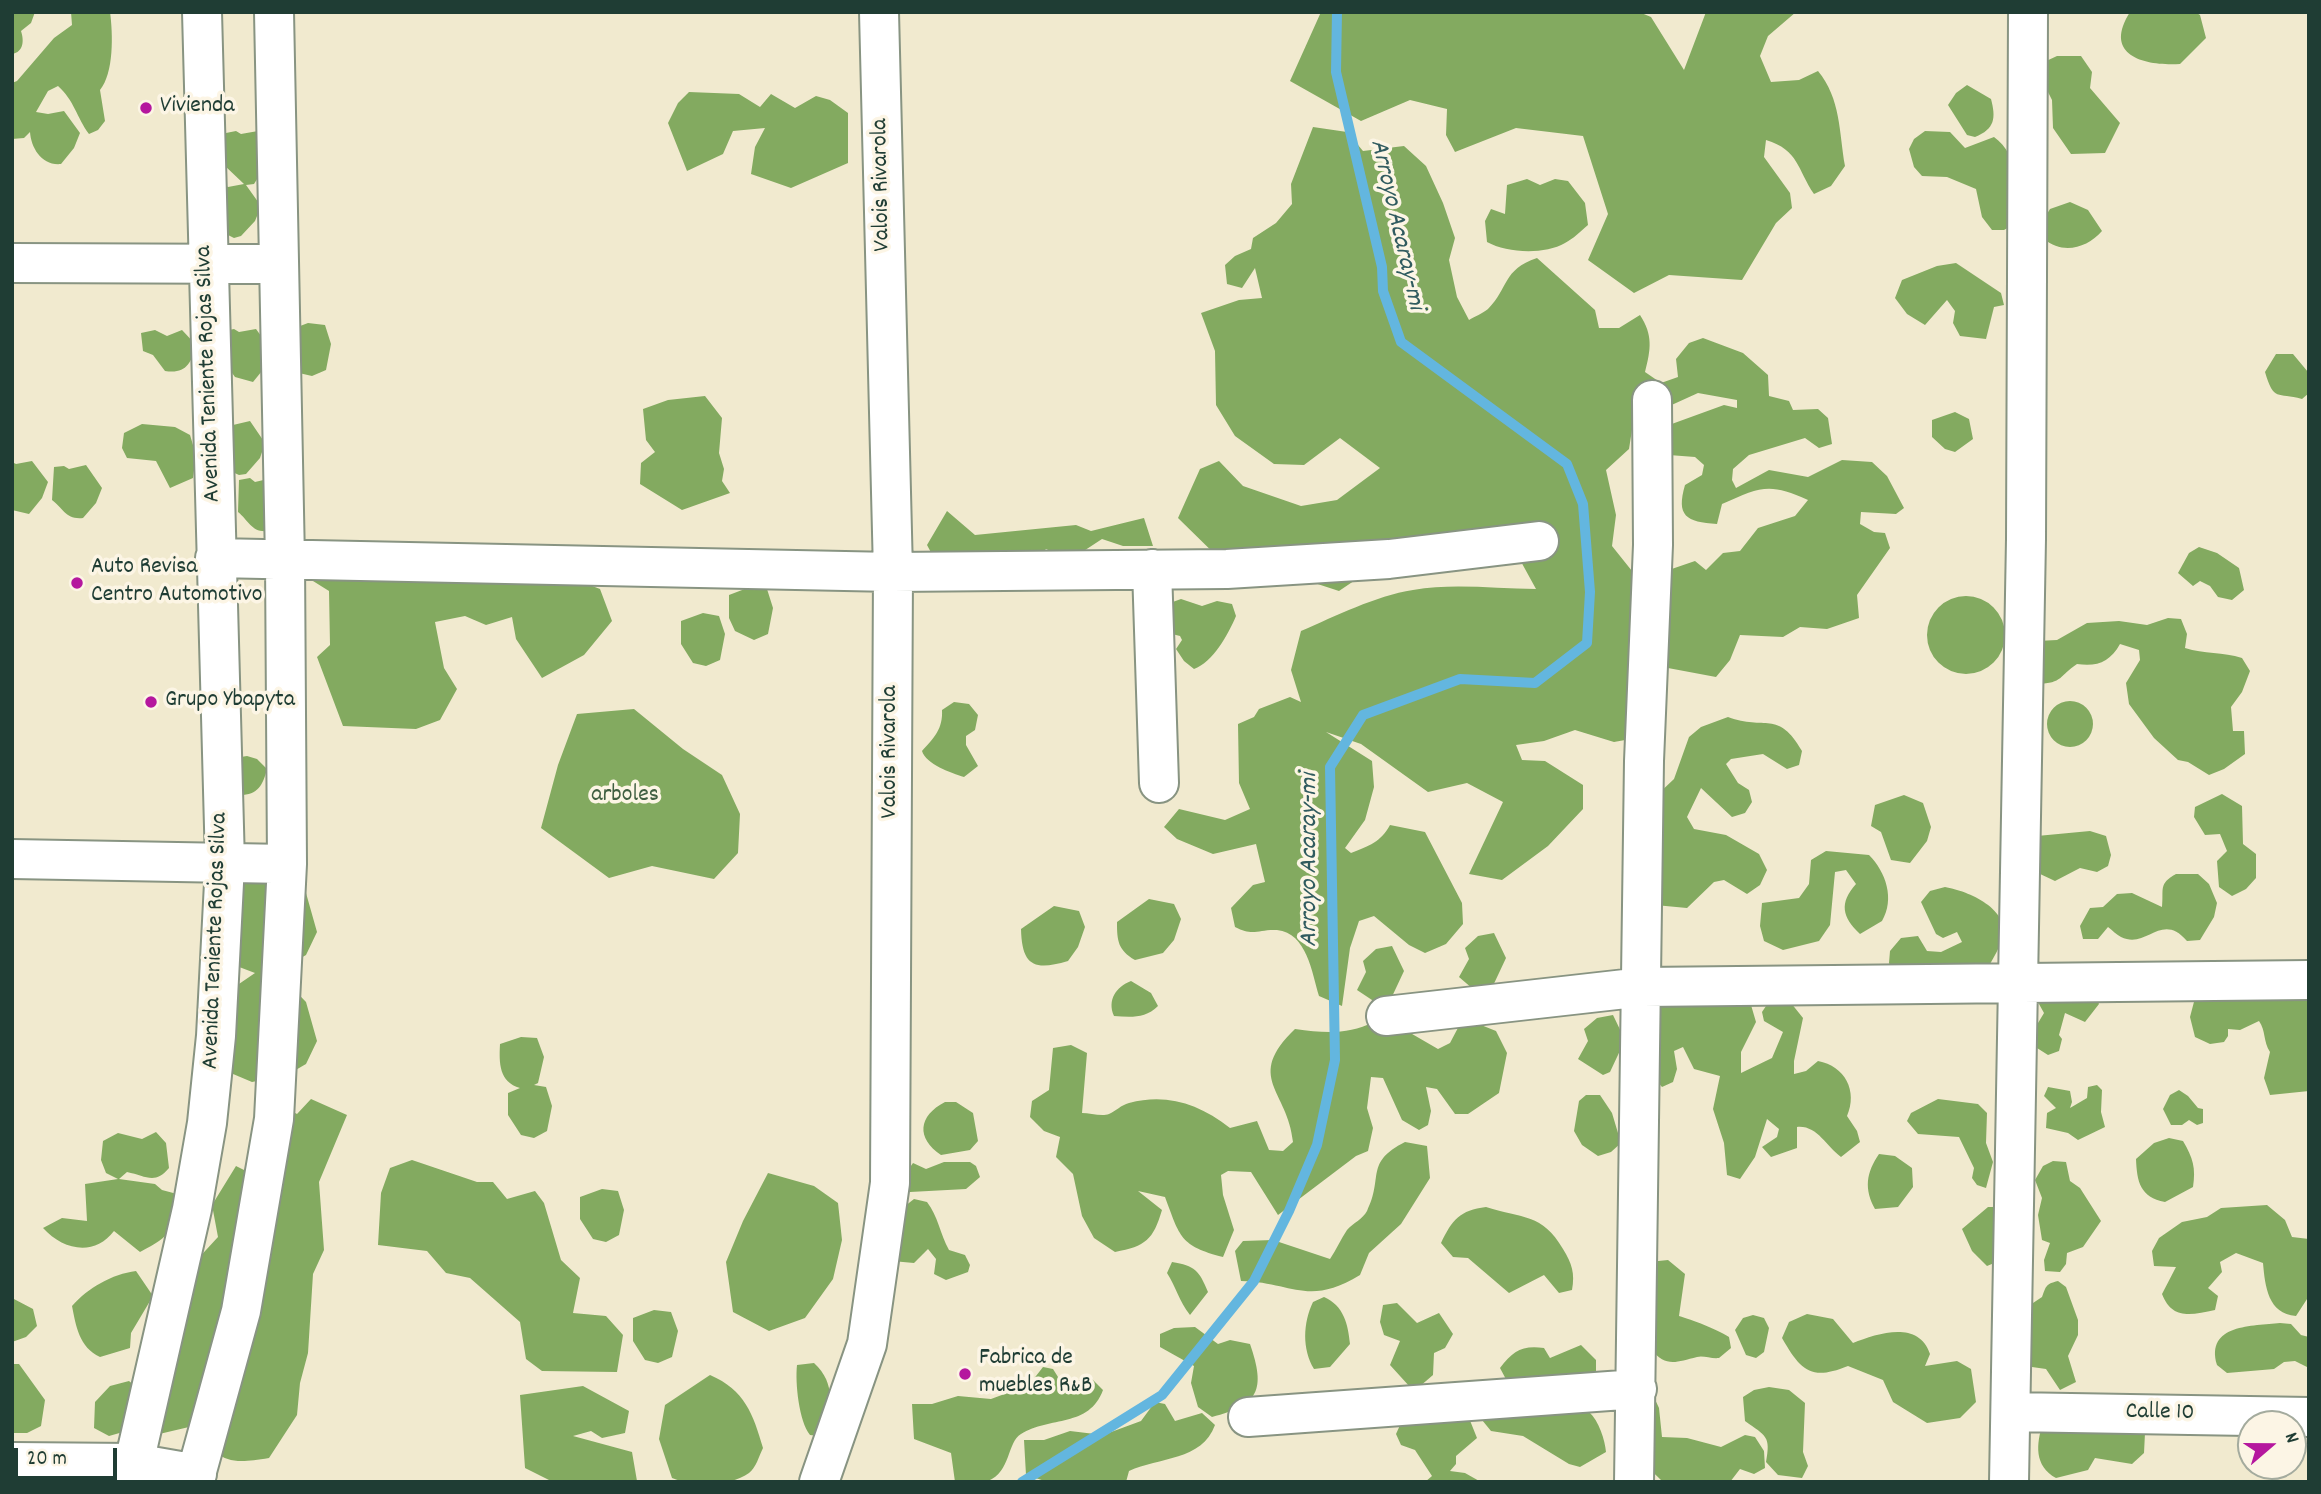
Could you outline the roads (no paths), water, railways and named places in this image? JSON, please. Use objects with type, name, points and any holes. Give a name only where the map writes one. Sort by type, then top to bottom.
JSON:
[{"type":"street","name":"Avenida Teniente Rojas Silva","points":[[130,1473],[192,1209],[207,1123],[216,1036],[225,864],[202,12]]},
{"type":"street","points":[[12,1462],[195,1478],[242,1311],[274,1119],[287,864],[285,560],[275,12]]},
{"type":"street","name":"Valois Rivarola","points":[[819,1482],[867,1344],[890,1183],[893,572],[879,12]]},
{"type":"street","points":[[2009,1482],[2026,525],[2028,12]]},
{"type":"street","points":[[12,262],[278,264]]},
{"type":"street","points":[[1634,1482],[1643,987],[1644,761],[1653,545],[1652,400]]},
{"type":"street","points":[[215,558],[893,572],[1227,569],[1390,559],[1539,541]]},
{"type":"street","points":[[1153,569],[1159,783]]},
{"type":"street","points":[[12,859],[287,864]]},
{"type":"street","points":[[1386,1017],[1643,987],[2309,980]]},
{"type":"street","points":[[1248,1417],[1637,1388]]},
{"type":"street","name":"Calle 10","points":[[2011,1412],[2309,1416]]},
{"type":"waterway","name":"Arroyo Acaray-mi","points":[[1022,1482],[1162,1395],[1254,1281],[1289,1211],[1317,1145],[1335,1060],[1330,767],[1363,715],[1460,679],[1535,683],[1587,643],[1590,592],[1583,504],[1567,464],[1401,342],[1383,291],[1382,267],[1336,72],[1337,12]]},
{"type":"place","name":"Vivienda","points":[[146,108]]},
{"type":"place","name":"Auto Revisa Centro Automotivo","points":[[77,583]]},
{"type":"place","name":"Grupo Ybapyta","points":[[151,702]]},
{"type":"place","name":"Fabrica de muebles R&B","points":[[965,1374]]},
{"type":"park label","name":"arboles","points":[[625,797]]}]
